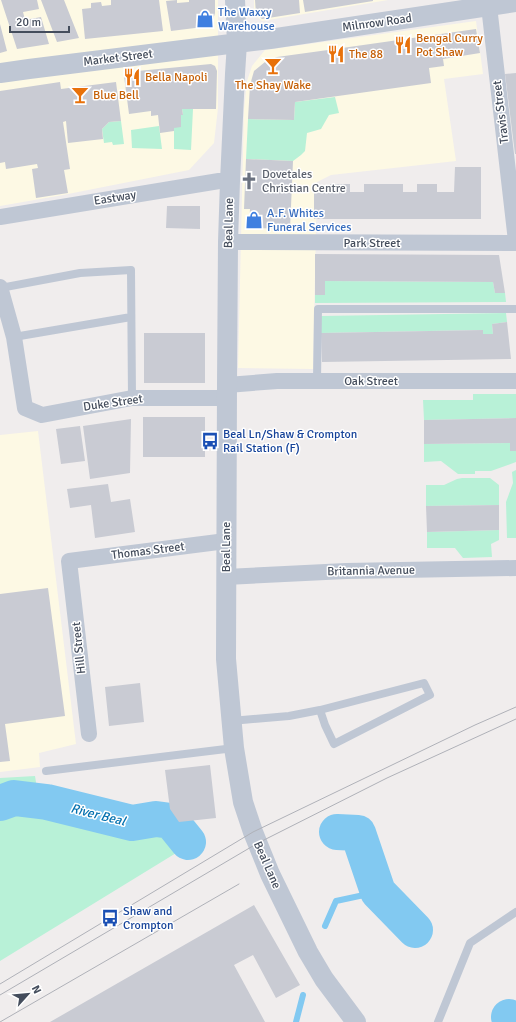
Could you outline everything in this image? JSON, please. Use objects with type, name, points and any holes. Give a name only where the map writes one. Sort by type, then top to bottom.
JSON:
[{"type":"street","name":"Beal Lane","points":[[235,0],[237,43],[228,242],[226,541],[226,659],[234,748],[243,802],[270,874],[308,952],[324,979],[356,1022]]},
{"type":"street","name":"Milnrow Road","points":[[237,43],[270,39],[462,5],[489,6],[516,2]]},
{"type":"street","name":"Travis Street","points":[[489,6],[512,164],[516,242]]},
{"type":"street","name":"Market Street","points":[[0,73],[237,43]]},
{"type":"street","name":"Eastway","points":[[0,217],[219,181],[230,181]]},
{"type":"street","name":"Park Street","points":[[228,242],[516,242]]},
{"type":"street","points":[[0,288],[14,337]]},
{"type":"street","name":"Duke Street","points":[[14,337],[25,408],[42,415],[132,398],[227,391]]},
{"type":"street","name":"Oak Street","points":[[227,391],[277,381],[516,381]]},
{"type":"street","name":"Thomas Street","points":[[69,561],[226,541]]},
{"type":"street","name":"Hill Street","points":[[69,561],[89,734]]},
{"type":"street","name":"Britannia Avenue","points":[[226,577],[346,571],[516,568]]},
{"type":"lane","points":[[0,288],[80,273],[131,270],[132,398]]},
{"type":"lane","points":[[317,381],[318,309],[516,309]]},
{"type":"lane","points":[[14,337],[131,317]]},
{"type":"lane","points":[[231,721],[289,716],[320,710],[424,683],[430,695],[334,744],[325,726],[320,710]]},
{"type":"lane","points":[[46,771],[234,748]]},
{"type":"lane","points":[[438,1022],[470,943],[516,912]]},
{"type":"shaded area","points":[[0,0],[218,0],[218,108],[214,143],[189,170],[0,206]]},
{"type":"shaded area","points":[[254,0],[388,0],[262,21],[254,14]]},
{"type":"shaded area","points":[[476,21],[483,74],[444,79],[456,161],[331,175],[317,182],[313,369],[238,368],[244,109],[247,81],[252,66],[265,50]]},
{"type":"shaded area","points":[[38,431],[76,744],[39,753],[40,767],[0,772],[0,435]]},
{"type":"green space","points":[[335,97],[339,113],[329,115],[321,129],[307,133],[305,151],[293,161],[246,159],[248,119],[294,120],[295,102]]},
{"type":"green space","points":[[182,109],[193,109],[191,150],[174,149],[174,128],[181,115],[183,115]]},
{"type":"green space","points":[[121,121],[124,144],[113,145],[112,142],[104,143],[102,129],[109,122]]},
{"type":"green space","points":[[159,126],[162,149],[132,148],[131,130]]},
{"type":"green space","points":[[325,281],[493,282],[495,293],[505,293],[506,302],[315,303],[315,295],[324,294]]},
{"type":"green space","points":[[506,313],[507,322],[492,324],[493,334],[483,334],[482,330],[321,333],[321,316]]},
{"type":"green space","points":[[473,394],[516,394],[516,418],[424,420],[423,400],[473,400]]},
{"type":"green space","points":[[510,443],[516,451],[516,462],[491,471],[475,471],[475,474],[458,474],[441,461],[424,462],[424,444]]},
{"type":"green space","points":[[516,470],[516,538],[507,538],[506,502],[513,483],[512,472]]},
{"type":"green space","points":[[462,478],[490,478],[499,485],[499,505],[426,506],[426,485],[444,485]]},
{"type":"green space","points":[[499,530],[499,540],[491,544],[492,557],[463,558],[455,548],[427,548],[427,532]]},
{"type":"green space","points":[[35,776],[40,807],[74,803],[138,829],[158,820],[181,850],[0,961],[0,778]]},
{"type":"building","points":[[1,0],[37,0],[39,9],[23,12],[25,20],[41,17],[49,44],[17,49]]},
{"type":"building","points":[[41,0],[64,0],[79,38],[57,42]]},
{"type":"building","points":[[111,0],[159,0],[163,31],[85,39],[82,9],[91,8],[91,3],[101,2],[102,6],[111,5]]},
{"type":"building","points":[[177,0],[177,3],[189,2],[189,0],[215,0],[215,13],[213,20],[203,27],[171,31],[166,1]]},
{"type":"building","points":[[255,0],[299,0],[300,13],[262,19],[256,14]]},
{"type":"building","points":[[303,0],[373,0],[373,1],[305,12]]},
{"type":"building","points":[[0,24],[7,51],[0,53]]},
{"type":"building","points":[[476,29],[480,53],[443,59],[444,66],[429,68],[431,83],[295,102],[294,120],[248,119],[250,85],[254,71],[265,62],[277,57]]},
{"type":"building","points":[[211,64],[215,66],[217,71],[216,109],[182,109],[183,115],[181,115],[181,127],[174,128],[174,131],[160,133],[158,115],[151,116],[151,111],[129,114],[124,76],[127,72]]},
{"type":"building","points":[[516,73],[516,154],[515,154],[505,74]]},
{"type":"building","points":[[60,82],[61,89],[116,82],[121,121],[109,122],[102,129],[103,139],[68,143],[66,121],[63,122],[70,169],[64,170],[68,193],[36,198],[32,169],[38,168],[37,164],[6,169],[5,162],[0,163],[0,91]]},
{"type":"building","points":[[246,159],[293,161],[290,229],[249,228],[250,209],[244,209]]},
{"type":"building","points":[[455,167],[481,167],[481,219],[314,219],[314,192],[330,192],[330,184],[350,184],[350,192],[364,192],[364,184],[403,184],[403,192],[417,192],[417,184],[437,184],[437,192],[454,192]]},
{"type":"building","points":[[167,206],[200,206],[200,229],[166,228]]},
{"type":"building","points":[[315,254],[499,255],[505,293],[495,293],[493,282],[325,281],[325,295],[315,295]]},
{"type":"building","points":[[507,322],[511,359],[322,362],[321,333],[483,330],[483,334],[493,334],[492,324]]},
{"type":"building","points":[[144,333],[205,333],[205,383],[144,383]]},
{"type":"building","points":[[143,417],[205,417],[205,457],[143,457]]},
{"type":"building","points":[[516,418],[516,451],[510,451],[510,443],[424,444],[424,420]]},
{"type":"building","points":[[131,419],[130,473],[90,479],[83,426]]},
{"type":"building","points":[[80,426],[85,461],[61,464],[56,429]]},
{"type":"building","points":[[108,484],[111,502],[130,499],[135,532],[95,538],[91,505],[70,508],[67,489]]},
{"type":"building","points":[[499,505],[499,530],[427,532],[426,506]]},
{"type":"building","points":[[48,588],[65,716],[5,724],[10,761],[0,762],[0,594]]},
{"type":"building","points":[[140,683],[144,722],[109,726],[105,687]]},
{"type":"building","points":[[210,765],[216,818],[179,822],[170,809],[165,770]]},
{"type":"building","points":[[254,905],[300,985],[276,998],[253,955],[234,965],[265,1022],[50,1022]]},
{"type":"waterway","name":"River Beal","points":[[0,803],[14,798],[47,802],[132,823],[156,819],[171,821],[188,842]]},
{"type":"waterway","name":"River Beal","points":[[337,832],[358,833],[378,892],[415,930]]},
{"type":"waterway","points":[[325,926],[336,901],[378,892]]},
{"type":"waterway","points":[[296,1022],[303,995]]},
{"type":"waterway","name":"River Beal","points":[[509,1017],[516,1022]]},
{"type":"tram line","points":[[0,984],[253,832],[475,725],[516,707]]},
{"type":"tram line","points":[[0,995],[258,843],[387,778],[516,719]]},
{"type":"tram line","points":[[0,1022],[239,884]]},
{"type":"place","name":"The Waxxy Warehouse","points":[[205,19]]},
{"type":"place","name":"Bengal Curry Pot Shaw","points":[[403,45]]},
{"type":"place","name":"The 88","points":[[336,54]]},
{"type":"place","name":"The Shay Wake","points":[[273,66]]},
{"type":"place","name":"Bella Napoli","points":[[132,77]]},
{"type":"place","name":"Blue Bell","points":[[80,95]]},
{"type":"place","name":"Dovetales Christian Centre","points":[[249,181]]},
{"type":"place","name":"A.F. Whites Funeral Services","points":[[254,220]]},
{"type":"place","name":"Beal Ln/Shaw & Crompton Rail Station (F)","points":[[210,441]]},
{"type":"place","name":"Shaw and Crompton","points":[[110,918]]}]
